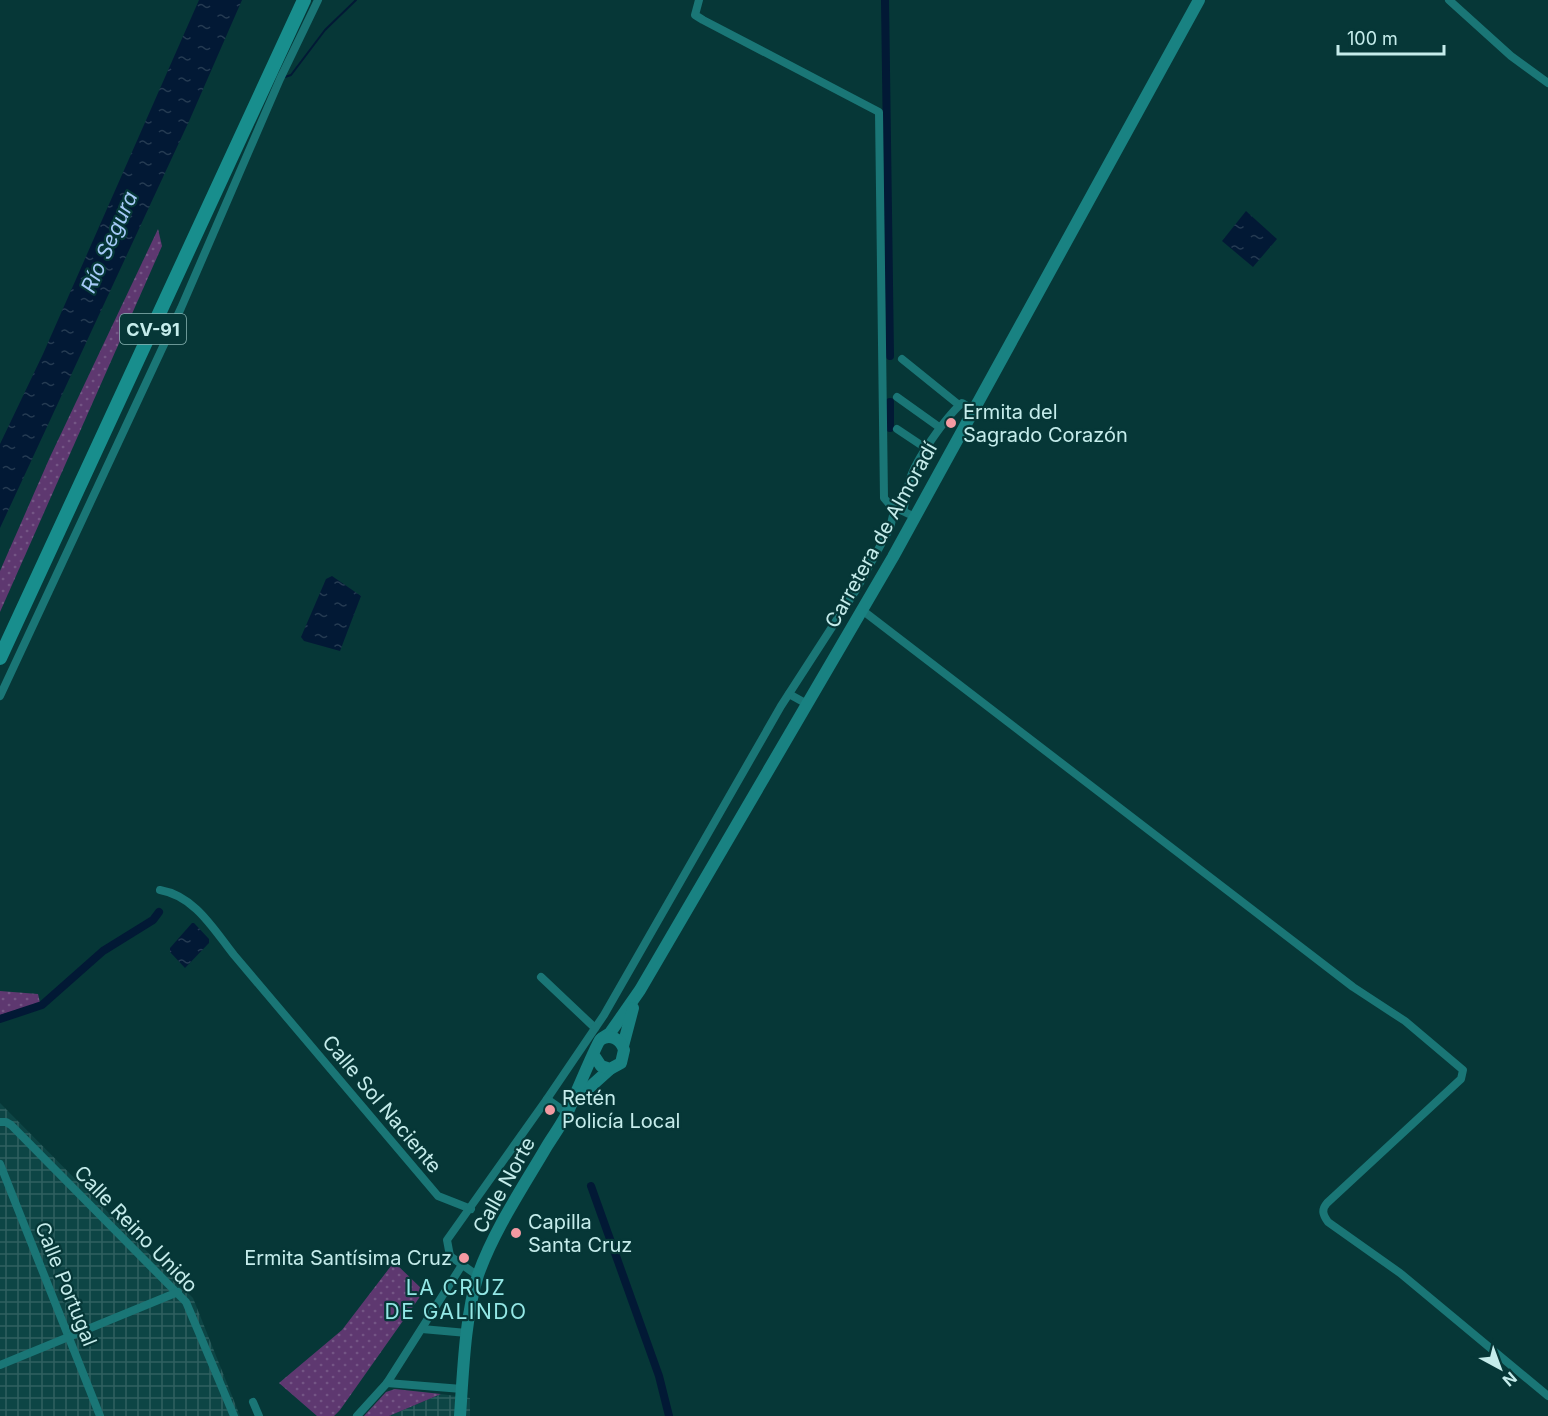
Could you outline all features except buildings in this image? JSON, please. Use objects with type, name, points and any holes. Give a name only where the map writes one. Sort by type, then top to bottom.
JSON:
[{"type":"main road","name":"CV-91","points":[[0,658],[304,0]]},
{"type":"main road","name":"Carretera de Almoradí","points":[[640,990],[905,535],[1198,0]]},
{"type":"main road","points":[[599,1034],[610,1033],[640,990]]},
{"type":"main road","points":[[568,1111],[593,1082],[621,1063],[629,1017],[640,990]]},
{"type":"main road","points":[[599,1034],[616,1039],[623,1046]]},
{"type":"main road","points":[[568,1111],[593,1054],[599,1034]]},
{"type":"main road","points":[[593,1054],[601,1066],[610,1069]]},
{"type":"main road","name":"Calle Norte","points":[[460,1416],[467,1333],[478,1276],[500,1230],[568,1111]]},
{"type":"street","points":[[0,696],[181,308],[280,79],[318,0]]},
{"type":"street","points":[[699,0],[695,15],[703,20],[879,112],[885,498],[886,502],[915,517]]},
{"type":"street","points":[[1449,0],[1511,56],[1548,83]]},
{"type":"street","points":[[902,359],[959,405]]},
{"type":"street","points":[[897,397],[939,427]]},
{"type":"street","points":[[478,1276],[450,1256],[447,1240],[548,1099],[599,1034],[789,694],[856,590],[890,528],[910,480],[927,449],[938,435],[939,427],[962,403],[974,410]]},
{"type":"street","points":[[897,429],[927,449]]},
{"type":"street","points":[[890,528],[905,535]]},
{"type":"street","points":[[862,610],[1353,987],[1405,1021],[1463,1070],[1461,1079],[1327,1203],[1323,1211],[1324,1216],[1328,1222],[1400,1273],[1548,1396]]},
{"type":"street","points":[[789,694],[807,704]]},
{"type":"street","name":"Calle Sol Naciente","points":[[160,890],[182,899],[207,920],[438,1196],[471,1209]]},
{"type":"street","points":[[541,977],[599,1034]]},
{"type":"street","points":[[548,1099],[568,1111]]},
{"type":"street","name":"Calle Reino Unido","points":[[0,1122],[11,1125],[178,1292],[192,1312],[234,1416]]},
{"type":"street","name":"Calle Portugal","points":[[0,1164],[100,1416]]},
{"type":"street","points":[[357,1416],[387,1383],[462,1265]]},
{"type":"street","points":[[0,1365],[178,1292]]},
{"type":"street","points":[[422,1329],[467,1333]]},
{"type":"street","points":[[387,1383],[462,1389]]},
{"type":"street","points":[[253,1402],[260,1416]]},
{"type":"shaded area","points":[[158,229],[162,246],[0,612],[0,571],[50,457]]},
{"type":"shaded area","points":[[0,991],[38,994],[40,1003],[0,1015]]},
{"type":"shaded area","points":[[0,1103],[193,1298],[240,1416],[0,1416]]},
{"type":"shaded area","points":[[394,1262],[424,1291],[340,1410],[334,1416],[317,1416],[279,1383],[342,1330]]},
{"type":"shaded area","points":[[395,1389],[441,1394],[389,1416],[364,1416],[386,1392]]},
{"type":"shaded area","points":[[441,1394],[470,1398],[470,1416],[389,1416]]},
{"type":"water","name":"Río Segura","points":[[199,0],[242,0],[190,119],[0,528],[0,444],[43,354]]},
{"type":"water","points":[[1246,211],[1277,239],[1253,267],[1222,241]]},
{"type":"water","points":[[332,576],[361,596],[340,651],[304,641],[301,637],[326,579]]},
{"type":"water","points":[[192,923],[209,939],[209,943],[185,968],[170,952],[170,948]]},
{"type":"waterway","points":[[285,77],[291,75],[325,30],[356,0]]},
{"type":"waterway","points":[[885,0],[890,356]]},
{"type":"waterway","points":[[890,402],[890,428]]},
{"type":"waterway","points":[[0,1019],[42,1005],[103,951],[153,920],[159,912]]},
{"type":"waterway","points":[[591,1186],[659,1376],[669,1416]]},
{"type":"place","name":"Ermita del Sagrado Corazón","points":[[951,423]]},
{"type":"place","name":"Retén Policía Local","points":[[550,1110]]},
{"type":"place","name":"Capilla Santa Cruz","points":[[516,1233]]},
{"type":"place","name":"Ermita Santísima Cruz","points":[[464,1258]]},
{"type":"district","name":"LA CRUZ DE GALINDO","points":[[456,1299]]}]
